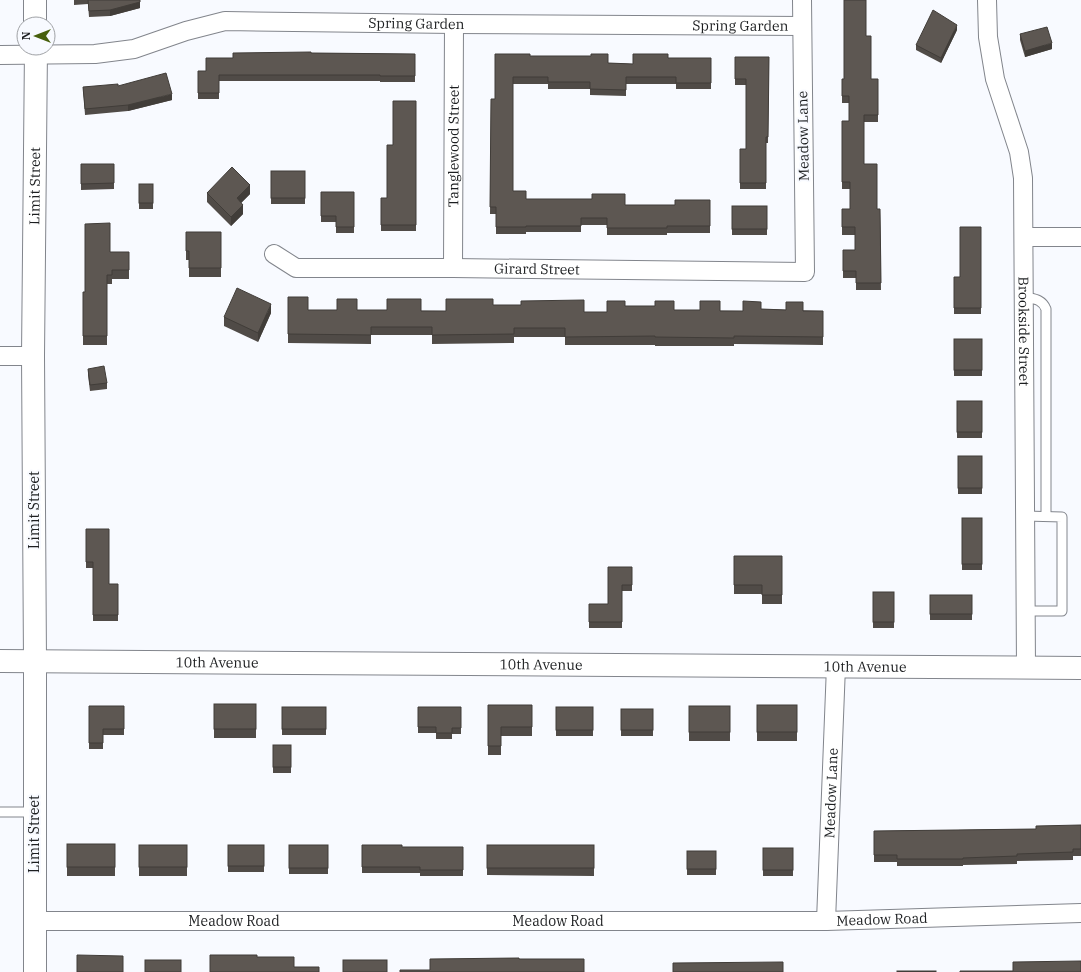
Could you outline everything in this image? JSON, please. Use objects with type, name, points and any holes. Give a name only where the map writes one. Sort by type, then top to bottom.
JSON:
[{"type":"street","points":[[35,0],[35,16]]},
{"type":"street","name":"Meadow Lane","points":[[802,0],[805,272]]},
{"type":"street","name":"Brookside Street","points":[[987,0],[988,37],[995,79],[1019,152],[1024,178],[1026,667]]},
{"type":"street","name":"Spring Garden","points":[[56,52],[95,54],[134,49],[225,21],[802,26]]},
{"type":"street","name":"Tanglewood Street","points":[[453,268],[454,24]]},
{"type":"street","name":"Spring Garden","points":[[0,55],[16,53]]},
{"type":"street","name":"Limit Street","points":[[35,972],[33,356],[36,56]]},
{"type":"street","points":[[1024,237],[1081,237]]},
{"type":"street","name":"Girard Street","points":[[274,254],[296,268],[453,268],[805,272]]},
{"type":"street","points":[[0,356],[33,356]]},
{"type":"street","name":"10th Avenue","points":[[0,661],[1081,668]]},
{"type":"street","name":"Meadow Lane","points":[[826,921],[836,666]]},
{"type":"street","name":"Meadow Road","points":[[34,922],[826,921],[1081,913]]},
{"type":"lane","points":[[1024,297],[1040,301],[1044,304],[1046,309],[1046,516]]},
{"type":"lane","points":[[1025,516],[1062,517],[1062,611],[1026,611]]},
{"type":"lane","points":[[0,812],[34,812]]},
{"type":"building","points":[[88,0],[140,0],[140,2],[110,10],[89,11]]},
{"type":"building","points":[[844,0],[866,0],[866,36],[871,36],[871,79],[878,79],[878,115],[864,115],[864,164],[877,164],[877,209],[880,209],[881,283],[856,283],[856,271],[843,271],[843,250],[855,250],[855,227],[842,227],[842,209],[850,209],[850,182],[842,182],[842,121],[849,121],[849,96],[842,96],[842,79],[844,79]]},
{"type":"building","points":[[933,10],[957,25],[941,58],[916,45]]},
{"type":"building","points":[[1047,27],[1052,43],[1025,51],[1020,34]]},
{"type":"building","points":[[311,52],[415,54],[415,76],[219,75],[219,93],[198,93],[198,71],[206,71],[206,58],[233,58],[233,53]]},
{"type":"building","points":[[495,54],[530,54],[530,56],[591,56],[591,54],[608,54],[608,63],[633,64],[633,54],[668,54],[668,58],[711,58],[711,83],[676,83],[676,77],[626,77],[626,90],[590,89],[590,82],[548,82],[548,77],[513,77],[513,191],[526,191],[526,199],[592,199],[592,194],[625,194],[625,205],[675,205],[675,200],[710,200],[710,226],[607,228],[607,218],[581,218],[581,226],[496,227],[496,207],[490,207],[491,99],[495,99]]},
{"type":"building","points":[[735,57],[769,57],[766,183],[740,183],[740,149],[746,149],[746,79],[735,79]]},
{"type":"building","points":[[166,73],[172,94],[128,105],[85,109],[83,87],[118,84],[118,86]]},
{"type":"building","points":[[393,101],[416,101],[416,225],[381,225],[381,198],[387,198],[387,145],[393,145]]},
{"type":"building","points":[[81,164],[114,164],[114,183],[81,184]]},
{"type":"building","points":[[232,167],[250,185],[237,198],[243,205],[231,217],[207,193]]},
{"type":"building","points":[[271,171],[305,171],[305,198],[271,198]]},
{"type":"building","points":[[139,184],[153,184],[153,203],[139,203]]},
{"type":"building","points":[[321,192],[354,192],[354,227],[336,227],[336,216],[321,216]]},
{"type":"building","points":[[732,206],[767,206],[767,229],[732,229]]},
{"type":"building","points":[[110,223],[110,252],[129,252],[129,270],[112,270],[112,275],[107,275],[107,336],[83,336],[83,292],[85,292],[85,224]]},
{"type":"building","points":[[960,227],[981,227],[981,308],[954,308],[954,277],[960,277]]},
{"type":"building","points":[[186,232],[221,232],[221,268],[189,268],[189,251],[186,251]]},
{"type":"building","points":[[237,288],[271,304],[258,333],[224,317]]},
{"type":"building","points":[[288,297],[308,297],[308,310],[337,310],[337,299],[357,299],[357,310],[387,310],[387,299],[421,299],[421,311],[446,311],[446,299],[493,299],[493,305],[521,305],[521,301],[584,300],[584,312],[607,312],[607,301],[625,301],[625,306],[655,306],[655,301],[674,301],[674,310],[700,310],[700,301],[720,301],[720,311],[743,311],[743,301],[761,302],[761,309],[786,310],[786,302],[803,302],[803,311],[823,311],[823,337],[565,337],[565,328],[514,328],[514,334],[432,335],[432,327],[371,327],[371,335],[288,334]]},
{"type":"building","points":[[954,339],[982,339],[982,370],[954,370]]},
{"type":"building","points":[[104,366],[107,383],[90,385],[88,369]]},
{"type":"building","points":[[957,401],[982,401],[982,432],[957,432]]},
{"type":"building","points":[[958,456],[982,456],[982,488],[958,488]]},
{"type":"building","points":[[962,518],[982,518],[982,564],[962,564]]},
{"type":"building","points":[[86,529],[109,529],[109,584],[118,584],[118,615],[93,615],[93,562],[86,562]]},
{"type":"building","points":[[734,556],[782,556],[782,595],[762,595],[762,585],[734,585]]},
{"type":"building","points":[[608,567],[632,567],[632,585],[622,585],[622,622],[589,622],[589,604],[608,604]]},
{"type":"building","points":[[873,592],[894,592],[894,622],[873,622]]},
{"type":"building","points":[[930,595],[972,595],[972,614],[930,614]]},
{"type":"building","points":[[214,704],[256,704],[256,729],[214,729]]},
{"type":"building","points":[[488,705],[532,705],[532,727],[501,727],[501,746],[488,746]]},
{"type":"building","points":[[757,705],[797,705],[797,732],[757,732]]},
{"type":"building","points":[[89,706],[124,706],[124,729],[103,729],[103,743],[89,743]]},
{"type":"building","points":[[689,706],[730,706],[730,732],[689,732]]},
{"type":"building","points":[[282,707],[326,707],[326,729],[282,729]]},
{"type":"building","points":[[418,707],[461,707],[461,728],[452,728],[452,733],[436,733],[436,727],[418,727]]},
{"type":"building","points":[[556,707],[593,707],[593,730],[556,730]]},
{"type":"building","points":[[621,709],[653,709],[653,730],[621,730]]},
{"type":"building","points":[[273,745],[291,745],[291,767],[273,767]]},
{"type":"building","points":[[1081,825],[1081,849],[1073,849],[1073,852],[1017,854],[1017,856],[963,859],[897,859],[897,855],[874,855],[874,831],[1036,829],[1036,826]]},
{"type":"building","points":[[67,844],[115,844],[115,867],[67,867]]},
{"type":"building","points":[[139,845],[187,845],[187,867],[139,867]]},
{"type":"building","points":[[228,845],[264,845],[264,866],[228,866]]},
{"type":"building","points":[[289,845],[328,845],[328,868],[289,868]]},
{"type":"building","points":[[362,845],[402,845],[402,847],[463,847],[463,870],[420,870],[420,867],[362,867]]},
{"type":"building","points":[[487,845],[594,845],[594,868],[487,868]]},
{"type":"building","points":[[763,848],[793,848],[793,870],[763,870]]},
{"type":"building","points":[[687,851],[716,851],[716,869],[687,869]]},
{"type":"building","points":[[77,955],[123,956],[123,972],[77,972]]},
{"type":"building","points":[[210,955],[294,957],[294,967],[319,967],[319,972],[210,972]]},
{"type":"building","points":[[430,959],[584,959],[584,972],[400,972],[400,970],[430,970]]},
{"type":"building","points":[[145,960],[181,960],[181,972],[145,972]]},
{"type":"building","points":[[343,960],[387,960],[387,972],[343,972]]},
{"type":"building","points":[[1081,961],[1081,972],[960,972],[1013,971],[1013,962]]},
{"type":"building","points":[[783,962],[783,972],[673,972],[673,963]]},
{"type":"building","points":[[936,971],[936,972],[897,972]]}]
